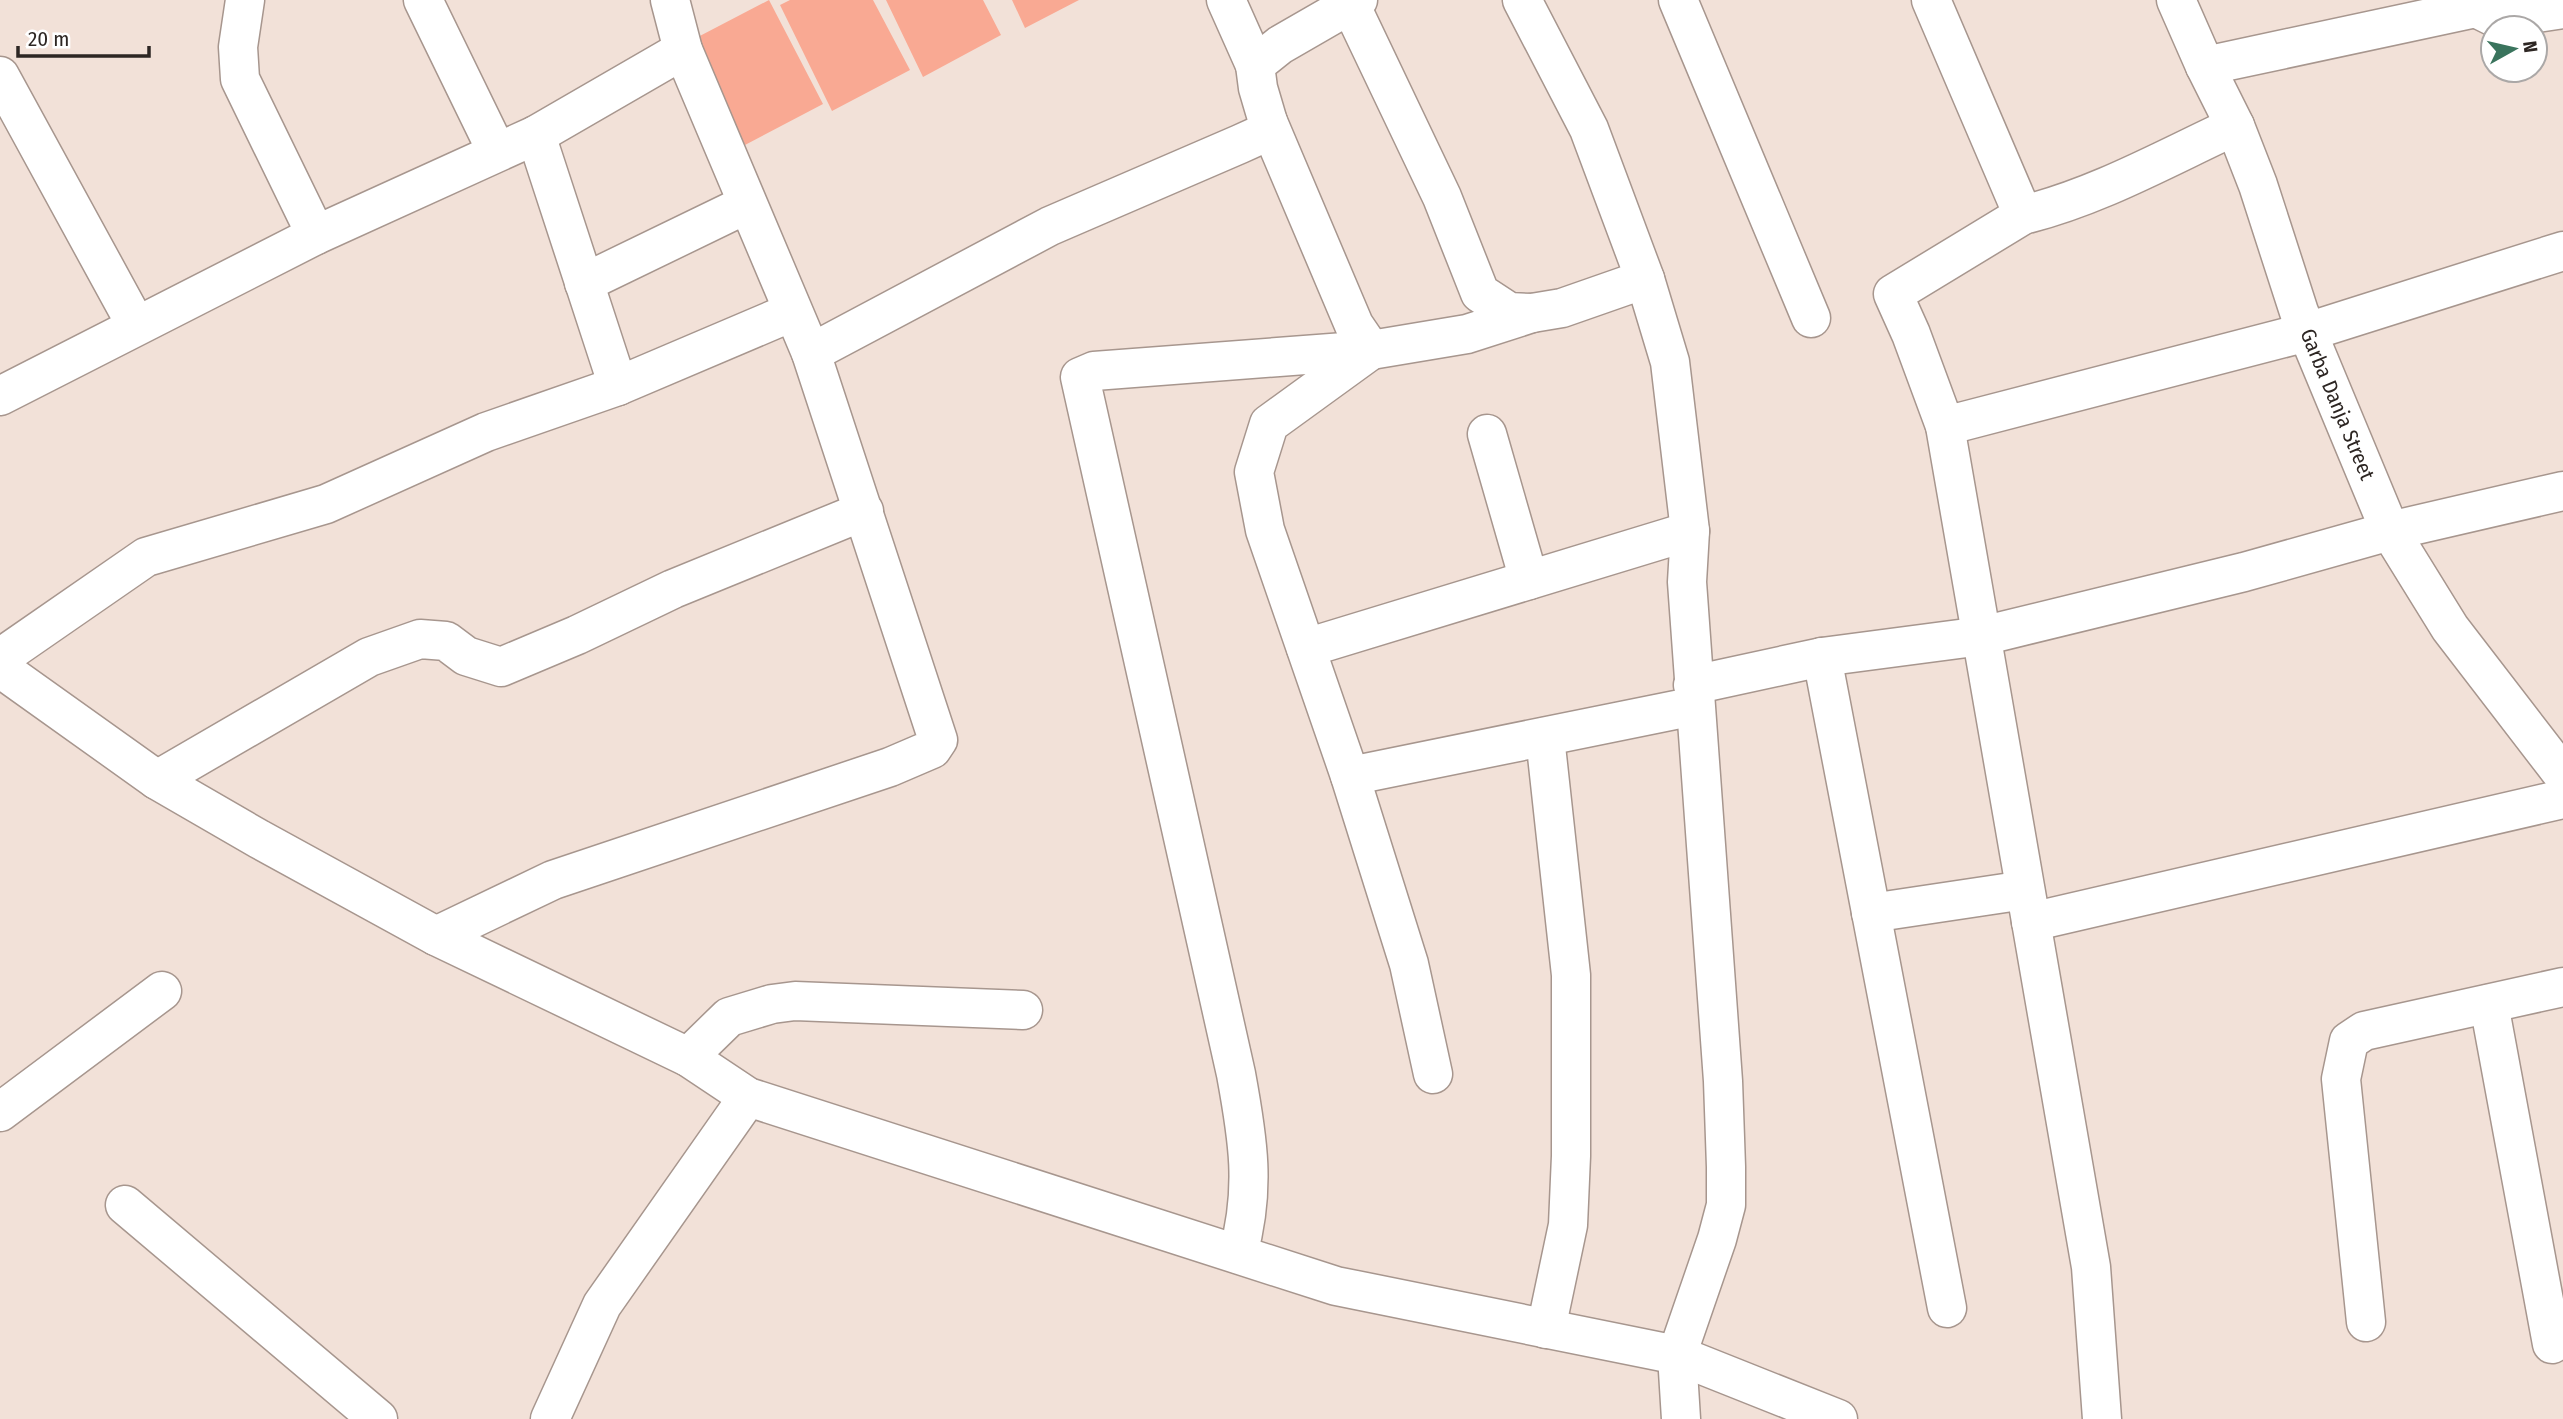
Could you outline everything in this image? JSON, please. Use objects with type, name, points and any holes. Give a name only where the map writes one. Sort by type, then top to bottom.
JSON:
[{"type":"street","points":[[245,0],[238,47],[240,79],[316,235]]},
{"type":"street","points":[[423,0],[497,152]]},
{"type":"street","points":[[436,936],[553,880],[890,767],[932,749],[938,740],[811,353],[683,50],[670,0]]},
{"type":"street","points":[[1226,0],[1255,65],[1258,88],[1268,122],[1354,325],[1371,351]]},
{"type":"street","points":[[1522,0],[1589,129],[1645,279],[1670,362],[1690,531],[1687,582],[1723,1081],[1726,1205],[1677,1355],[1681,1419]]},
{"type":"street","points":[[1678,0],[1811,318]]},
{"type":"street","points":[[1931,0],[2023,215]]},
{"type":"street","name":"Garba Danja Street","points":[[2176,0],[2235,126],[2258,186],[2306,332],[2390,530],[2450,628],[2563,775]]},
{"type":"street","points":[[1255,65],[1280,45],[1354,2],[1442,197],[1480,293],[1509,312],[1532,313],[1562,309],[1645,279]]},
{"type":"street","points":[[2205,66],[2475,4],[2498,19],[2563,9]]},
{"type":"street","points":[[0,396],[316,235],[536,135],[683,50]]},
{"type":"street","points":[[0,76],[136,325]]},
{"type":"street","points":[[811,353],[1050,226],[1262,134],[1268,122]]},
{"type":"street","points":[[2102,1419],[2091,1267],[1945,426],[1893,294],[2023,215],[2045,210],[2099,189],[2235,126]]},
{"type":"street","points":[[536,135],[618,386]]},
{"type":"street","points":[[584,283],[747,204]]},
{"type":"street","points":[[1945,426],[2306,332],[2563,251]]},
{"type":"street","points":[[0,658],[146,557],[326,504],[486,432],[618,386],[792,312]]},
{"type":"street","points":[[1238,1254],[1247,1222],[1247,1132],[1080,377],[1094,371],[1371,351],[1467,334],[1532,313]]},
{"type":"street","points":[[1371,351],[1269,424],[1254,472],[1265,530],[1350,776],[1409,964],[1433,1074]]},
{"type":"street","points":[[1487,435],[1529,580]]},
{"type":"street","points":[[1350,776],[1545,737],[1822,657],[1982,636],[2244,572],[2390,530],[2563,491]]},
{"type":"street","points":[[157,780],[369,657],[420,639],[446,642],[466,656],[501,667],[577,635],[673,589],[864,510]]},
{"type":"street","points":[[1306,648],[1690,531]]},
{"type":"street","points":[[1822,657],[1947,1308]]},
{"type":"street","points":[[0,668],[157,780],[436,936],[688,1057],[748,1097],[1336,1286],[1677,1355],[1838,1419]]},
{"type":"street","points":[[1545,737],[1571,975],[1571,1156],[1568,1225],[1546,1329]]},
{"type":"street","points":[[1871,913],[2028,906],[2563,799]]},
{"type":"street","points":[[2366,1322],[2341,1079],[2349,1041],[2364,1031],[2563,987]]},
{"type":"street","points":[[0,1112],[162,991]]},
{"type":"street","points":[[688,1057],[729,1017],[772,1004],[795,1002],[1023,1010]]},
{"type":"street","points":[[2489,1004],[2552,1344]]},
{"type":"street","points":[[550,1419],[602,1305],[748,1097]]},
{"type":"street","points":[[125,1205],[378,1419]]},
{"type":"building","points":[[769,0],[823,104],[745,145],[694,39]]},
{"type":"building","points":[[790,0],[873,0],[910,70],[832,111],[780,5]]},
{"type":"building","points":[[886,0],[983,0],[1001,35],[923,77]]},
{"type":"building","points":[[1012,0],[1079,0],[1025,28]]}]
